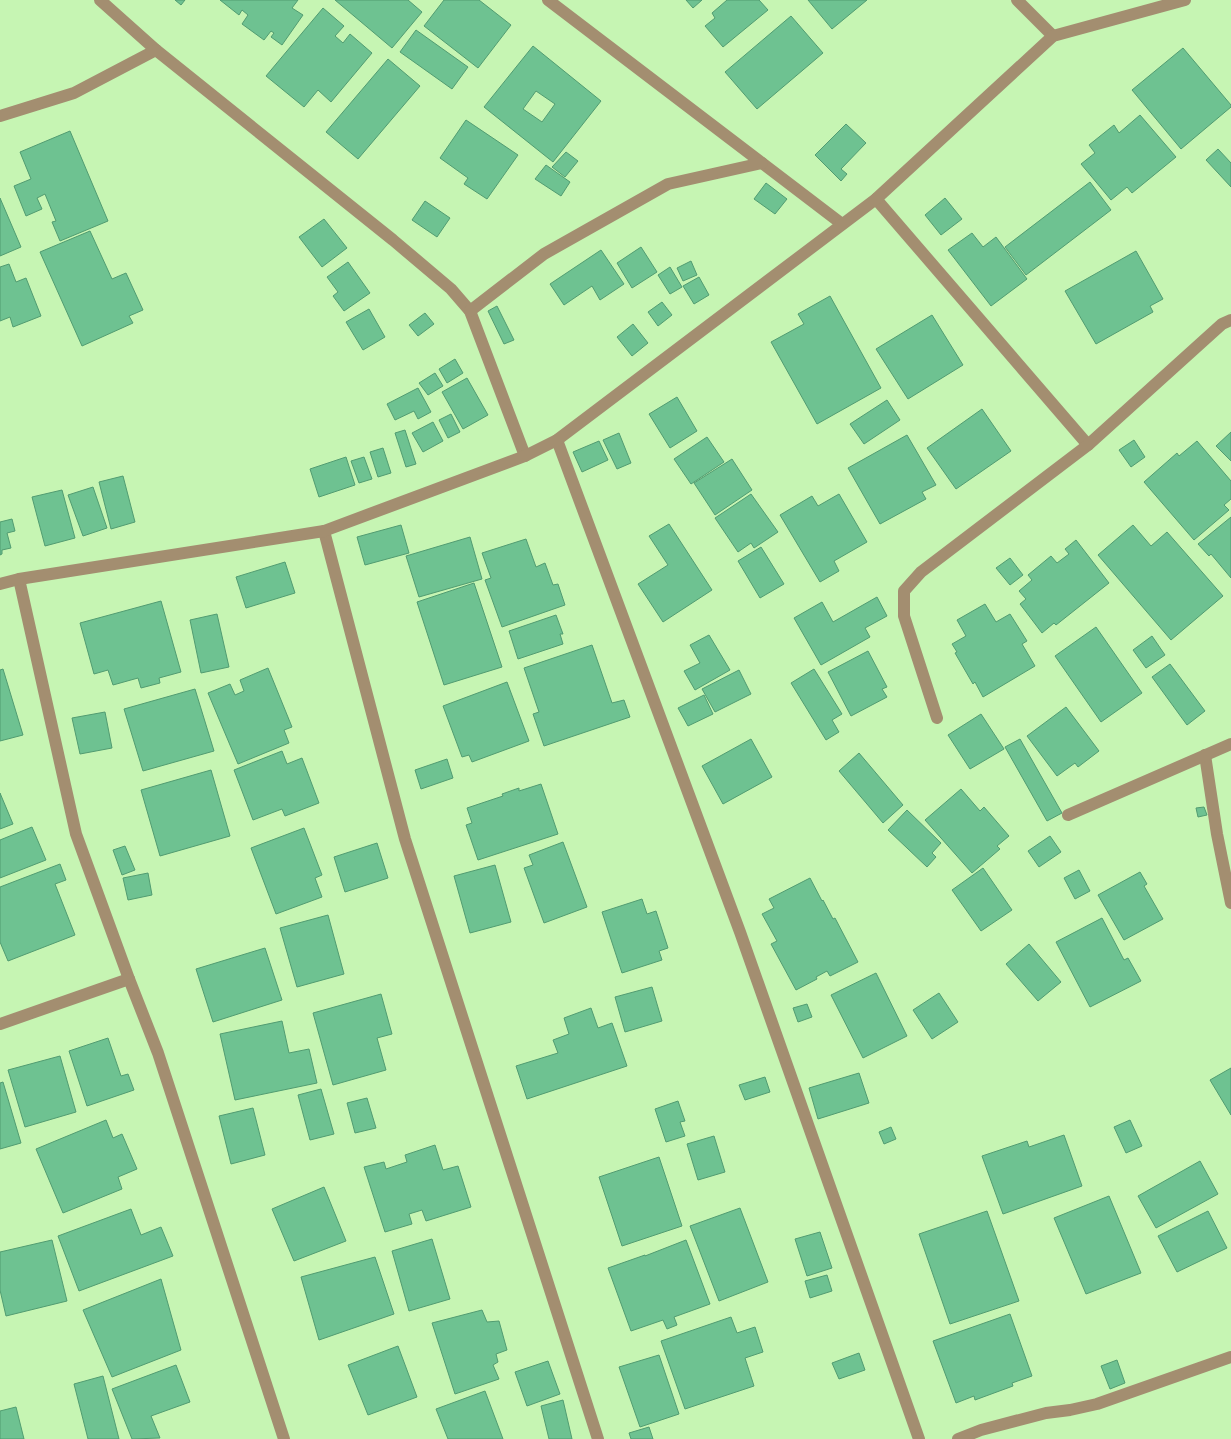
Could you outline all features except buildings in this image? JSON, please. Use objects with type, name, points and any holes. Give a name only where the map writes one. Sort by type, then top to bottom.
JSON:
[{"type":"street","points":[[100,0],[156,50],[451,289],[470,311],[525,456]]},
{"type":"street","points":[[548,0],[842,224]]},
{"type":"street","points":[[1017,0],[1053,36]]},
{"type":"street","points":[[0,584],[18,579],[324,531],[525,456],[557,440],[876,199],[1053,36],[1185,0]]},
{"type":"street","points":[[0,116],[74,93],[156,50]]},
{"type":"street","points":[[470,311],[544,254],[668,184],[762,163]]},
{"type":"street","points":[[876,199],[1088,445]]},
{"type":"street","points":[[937,718],[904,616],[904,591],[921,572],[1088,445],[1222,324],[1231,320]]},
{"type":"street","points":[[557,440],[740,932],[919,1439]]},
{"type":"street","points":[[324,531],[405,839],[598,1439]]},
{"type":"street","points":[[18,579],[76,834],[158,1053],[284,1439]]},
{"type":"street","points":[[1068,815],[1231,744]]},
{"type":"street","points":[[1205,755],[1217,834],[1231,903]]},
{"type":"street","points":[[0,1024],[129,979]]},
{"type":"street","points":[[958,1439],[980,1430],[1046,1413],[1097,1404],[1231,1357]]}]
